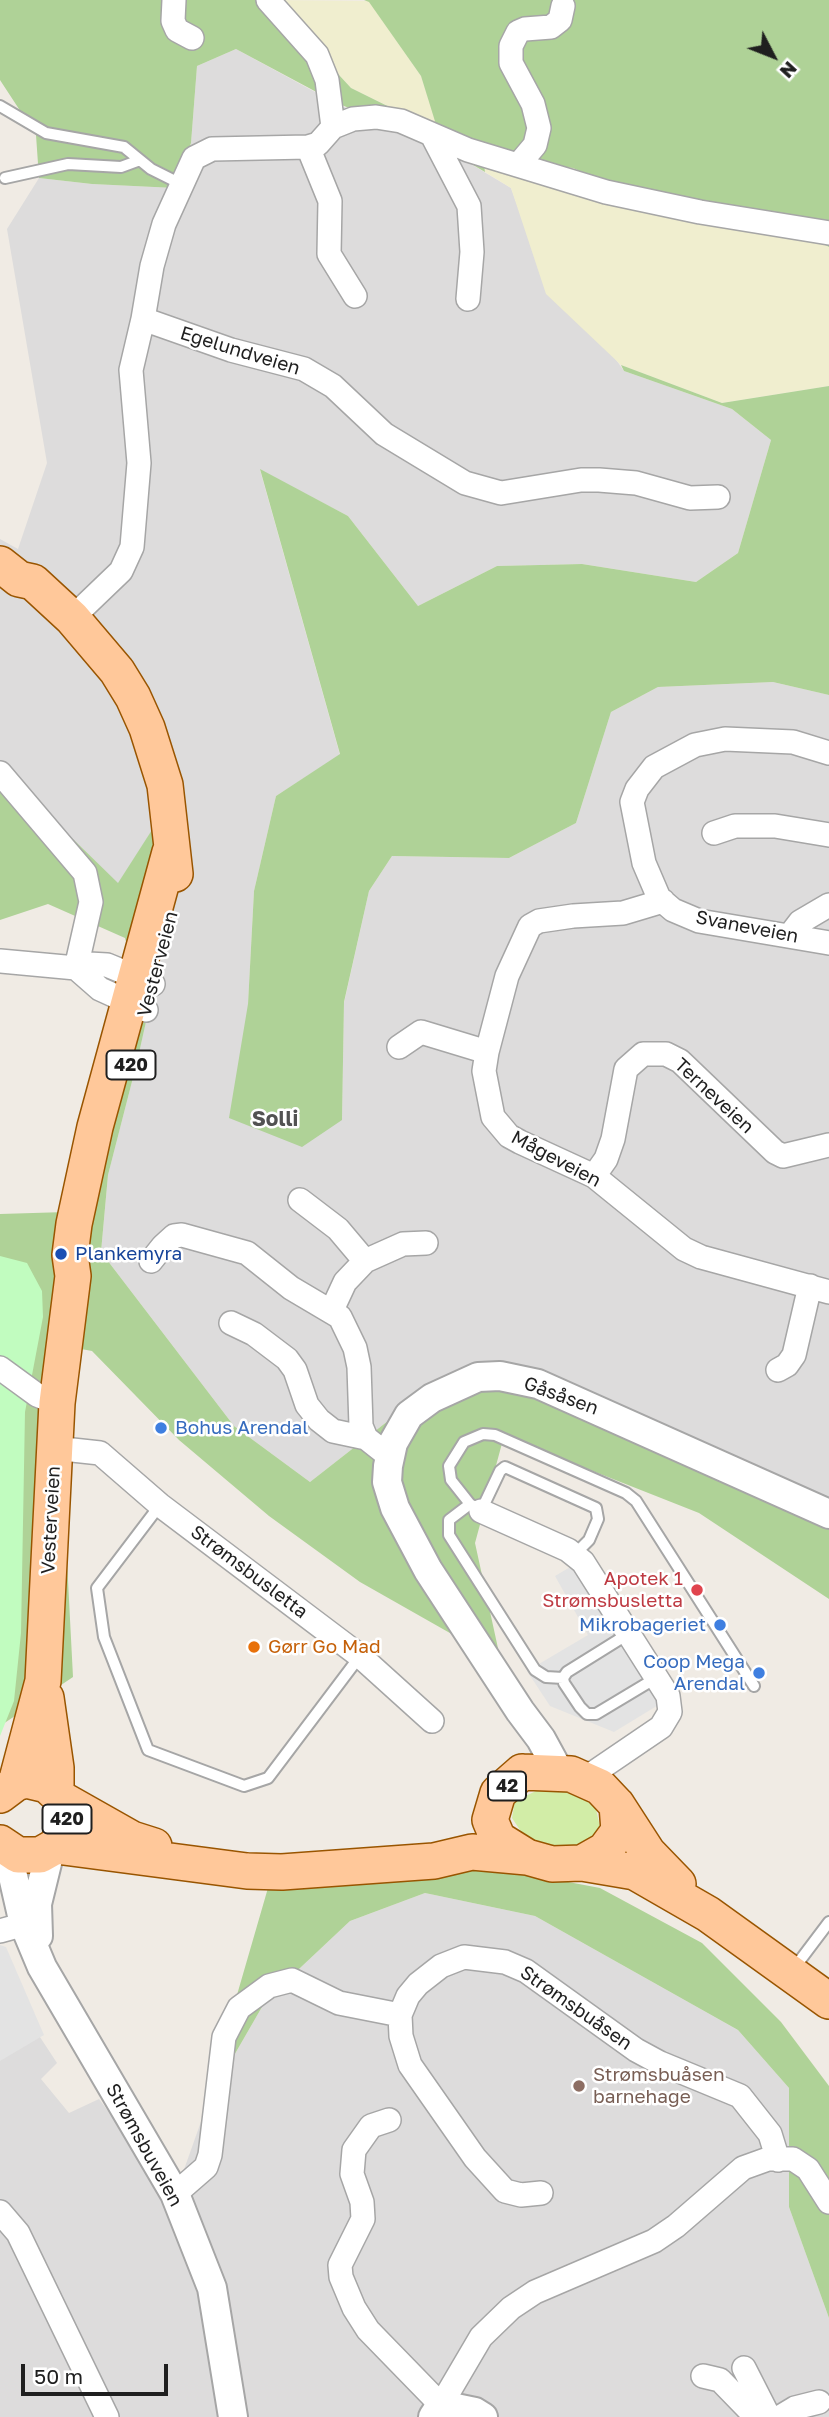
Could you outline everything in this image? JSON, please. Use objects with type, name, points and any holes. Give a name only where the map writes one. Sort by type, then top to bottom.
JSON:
[{"type":"main road","name":"Vesterveien","points":[[0,546],[31,573],[33,582]]},
{"type":"main road","name":"Vesterveien","points":[[0,564],[19,579],[33,582],[72,618],[117,671],[147,728],[165,785],[170,852],[140,993],[95,1127],[70,1255],[73,1276],[57,1403],[43,1681],[59,1795]]},
{"type":"main road","name":"Vesterveien","points":[[5,1787],[43,1681]]},
{"type":"main road","name":"420","points":[[3,1847],[29,1857],[53,1848],[67,1824],[59,1795],[37,1781],[5,1787]]},
{"type":"main road","name":"42","points":[[510,1783],[490,1820],[498,1839],[527,1857]]},
{"type":"main road","name":"42","points":[[370,1866],[433,1846],[461,1829],[510,1783],[593,1788],[648,1853],[708,1914]]},
{"type":"main road","points":[[582,1863],[605,1850],[619,1831],[593,1788]]},
{"type":"main road","name":"42","points":[[59,1795],[132,1839],[220,1868]]},
{"type":"main road","name":"42","points":[[53,1848],[220,1868],[282,1872],[434,1861],[472,1852],[527,1857],[552,1864],[582,1863],[635,1872],[708,1914],[829,2001]]},
{"type":"street","points":[[174,0],[173,21],[177,30],[192,38]]},
{"type":"street","points":[[268,0],[317,55],[327,80],[333,127]]},
{"type":"street","points":[[519,164],[534,145],[539,128],[533,104],[512,64],[511,46],[518,32],[551,27],[560,20],[563,6]]},
{"type":"street","points":[[72,618],[121,571],[132,547],[139,463],[131,370],[152,266],[164,223],[194,158],[202,152],[308,147],[317,144],[333,127],[353,119],[376,117],[401,121],[468,150],[606,192],[829,233]]},
{"type":"street","points":[[432,135],[469,206],[472,252],[468,299]]},
{"type":"street","points":[[308,147],[330,201],[329,254],[355,296]]},
{"type":"street","name":"Egelundveien","points":[[143,319],[232,350],[304,369],[333,386],[384,434],[465,484],[501,493],[581,480],[599,480],[636,483],[690,498],[718,497]]},
{"type":"street","points":[[663,901],[644,863],[632,802],[637,789],[654,767],[670,755],[695,745],[725,739],[793,743],[829,752]]},
{"type":"street","points":[[0,773],[85,873],[91,902],[76,968]]},
{"type":"street","points":[[714,832],[735,826],[775,825],[829,835]]},
{"type":"street","name":"Svaneveien","points":[[663,901],[673,909],[699,921],[790,934],[829,943]]},
{"type":"street","name":"Mågeveien","points":[[663,901],[623,914],[573,916],[539,921],[530,926],[508,976],[486,1052],[484,1071],[488,1103],[499,1126],[520,1142],[594,1176],[684,1249],[819,1289],[794,1355],[787,1365],[778,1370]]},
{"type":"street","points":[[790,934],[800,922],[829,905]]},
{"type":"street","points":[[0,961],[76,968],[89,964],[107,965],[140,993]]},
{"type":"street","points":[[399,1047],[421,1032],[486,1052]]},
{"type":"street","name":"Terneveien","points":[[594,1176],[606,1159],[612,1139],[626,1069],[643,1054],[666,1054],[680,1061],[775,1152],[783,1156],[829,1145]]},
{"type":"street","points":[[300,1200],[338,1228],[365,1261]]},
{"type":"street","points":[[151,1261],[174,1236],[182,1235],[247,1253],[291,1288],[332,1310],[348,1329],[355,1348],[359,1367],[358,1409],[366,1438]]},
{"type":"street","points":[[332,1310],[345,1282],[365,1261],[403,1244],[426,1243]]},
{"type":"street","points":[[231,1323],[254,1335],[287,1359],[295,1370],[307,1405],[319,1420],[333,1431],[366,1438],[390,1457]]},
{"type":"street","points":[[0,1368],[37,1395],[57,1403]]},
{"type":"street","name":"Gåsåsen","points":[[593,1788],[541,1739],[520,1711],[408,1535],[390,1494],[390,1457],[393,1443],[409,1415],[460,1383],[478,1377],[500,1376],[538,1384],[575,1398],[829,1514]]},
{"type":"street","name":"Strømsbusletta","points":[[54,1448],[100,1453],[160,1505],[360,1656],[432,1721]]},
{"type":"street","points":[[475,1508],[575,1554],[590,1571],[668,1696],[670,1712],[661,1727],[631,1751],[593,1788]]},
{"type":"street","name":"Gåsåsen","points":[[510,1783],[527,1738],[520,1711]]},
{"type":"street","points":[[593,1788],[631,1751]]},
{"type":"street","name":"Strømsbuveien","points":[[3,1847],[20,1925],[175,2194],[212,2288],[233,2417]]},
{"type":"street","name":"Strømsbuveien","points":[[20,1925],[37,1904],[53,1848]]},
{"type":"street","name":"Strømsbuåsen","points":[[400,2015],[408,1996],[418,1984],[441,1966],[464,1957],[505,1962],[544,1982],[636,2050],[660,2063],[740,2096],[770,2133],[778,2160]]},
{"type":"street","points":[[175,2194],[206,2167],[211,2155],[224,2037],[239,2008],[269,1986],[292,1980],[340,2003],[400,2015],[401,2036],[410,2064],[475,2158],[505,2191],[522,2195],[541,2193]]},
{"type":"street","points":[[388,2120],[371,2126],[354,2150],[352,2174],[362,2202],[363,2219],[340,2265],[341,2277],[354,2308],[368,2330],[437,2411],[475,2412],[483,2417]]},
{"type":"street","points":[[437,2411],[481,2337],[511,2308],[535,2292],[654,2241],[676,2226],[743,2168],[768,2159],[793,2159],[808,2169],[821,2185],[829,2202]]},
{"type":"street","points":[[0,2212],[18,2233],[107,2417]]},
{"type":"street","points":[[744,2368],[769,2417]]},
{"type":"street","points":[[704,2376],[720,2380],[749,2413],[756,2417]]},
{"type":"street","points":[[780,2417],[795,2408],[819,2402]]},
{"type":"lane","points":[[0,106],[46,132],[116,144],[181,184]]},
{"type":"lane","points":[[5,178],[68,164],[121,167],[140,160]]},
{"type":"lane","points":[[475,1508],[451,1480],[449,1466],[464,1442],[484,1434],[495,1435],[626,1493],[643,1508],[754,1686]]},
{"type":"lane","points":[[575,1554],[589,1540],[598,1519],[596,1508],[512,1468],[500,1471],[475,1508],[449,1520],[449,1535],[535,1670],[546,1677],[563,1678],[628,1634]]},
{"type":"lane","points":[[160,1505],[97,1588],[104,1637],[148,1750],[244,1786],[268,1778],[360,1656]]},
{"type":"lane","points":[[563,1678],[587,1714],[596,1714],[656,1678]]},
{"type":"lane","points":[[790,1973],[829,1922]]},
{"type":"lane","points":[[818,1936],[829,1944]]},
{"type":"shaded area","points":[[270,0],[369,1],[421,76],[439,131],[351,88]]},
{"type":"shaded area","points":[[236,49],[337,104],[444,148],[511,188],[528,235],[624,371],[732,409],[771,440],[738,553],[696,582],[582,564],[497,566],[418,606],[348,516],[260,470],[340,755],[276,796],[254,891],[248,1004],[342,1120],[344,1003],[369,891],[392,856],[509,858],[576,823],[611,712],[658,687],[773,682],[829,695],[829,1499],[402,1410],[310,1482],[234,1426],[101,1252],[108,1175],[137,1062],[186,838],[166,809],[118,884],[34,801],[0,776],[0,539],[18,549],[47,463],[7,229],[39,178],[175,188],[191,143],[197,66]]},
{"type":"shaded area","points":[[482,158],[573,168],[680,216],[808,236],[829,247],[829,386],[722,403],[621,365],[546,294],[511,188],[485,172]]},
{"type":"shaded area","points":[[577,1563],[660,1704],[614,1732],[550,1706],[527,1671],[588,1635],[555,1576]]},
{"type":"shaded area","points":[[425,1893],[535,1916],[738,2030],[789,2088],[789,2207],[829,2318],[829,2417],[0,2417],[0,2055],[38,2034],[57,2063],[41,2079],[69,2113],[99,2099],[125,2134],[162,2201],[175,2195],[209,2099],[266,2000],[350,1921]]},
{"type":"shaded area","points":[[0,1945],[6,1947],[44,2035],[0,2061]]},
{"type":"green space","points":[[0,0],[270,0],[351,88],[438,131],[421,76],[369,2],[364,0],[829,0],[829,247],[808,236],[680,216],[573,168],[483,158],[485,172],[444,148],[337,103],[236,49],[197,66],[191,143],[175,188],[39,178],[36,135],[0,80]]},
{"type":"green space","points":[[621,365],[722,403],[829,386],[829,695],[773,682],[658,687],[611,712],[576,823],[509,858],[392,856],[369,891],[344,1002],[342,1120],[302,1147],[229,1118],[248,1004],[254,891],[276,796],[340,754],[260,469],[348,516],[418,606],[497,566],[582,564],[696,582],[738,553],[771,440],[732,409],[624,371]]},
{"type":"green space","points":[[0,776],[34,801],[118,883],[166,808],[187,838],[137,1062],[108,1175],[101,1252],[234,1426],[310,1482],[402,1410],[490,1370],[578,1386],[829,1499],[829,1599],[699,1513],[504,1436],[475,1543],[501,1662],[360,1582],[269,1516],[179,1440],[92,1351],[65,1346],[67,1561],[73,1677],[0,1726],[0,1214],[66,1212],[141,999],[125,938],[48,904],[0,920]]},
{"type":"green space","points":[[0,1256],[27,1263],[42,1291],[43,1317],[25,1412],[21,1633],[14,1701],[0,1736]]},
{"type":"green space","points":[[536,1791],[563,1791],[581,1796],[596,1809],[600,1827],[589,1840],[571,1847],[547,1847],[524,1836],[512,1818],[515,1801]]},
{"type":"green space","points":[[489,1867],[600,1888],[702,1943],[781,2022],[829,2086],[829,2318],[789,2207],[789,2088],[738,2030],[535,1916],[425,1893],[350,1921],[266,2000],[221,2078],[230,2019],[270,1881]]},
{"type":"place","name":"Plankemyra","points":[[61,1254]]},
{"type":"place","name":"Bohus Arendal","points":[[161,1428]]},
{"type":"place","name":"Apotek 1 Strømsbusletta","points":[[697,1590]]},
{"type":"place","name":"Mikrobageriet","points":[[720,1625]]},
{"type":"place","name":"Gørr Go Mad","points":[[254,1647]]},
{"type":"place","name":"Coop Mega Arendal","points":[[759,1673]]},
{"type":"place","name":"Strømsbuåsen barnehage","points":[[579,2086]]},
{"type":"district","name":"Solli","points":[[275,1119]]}]
